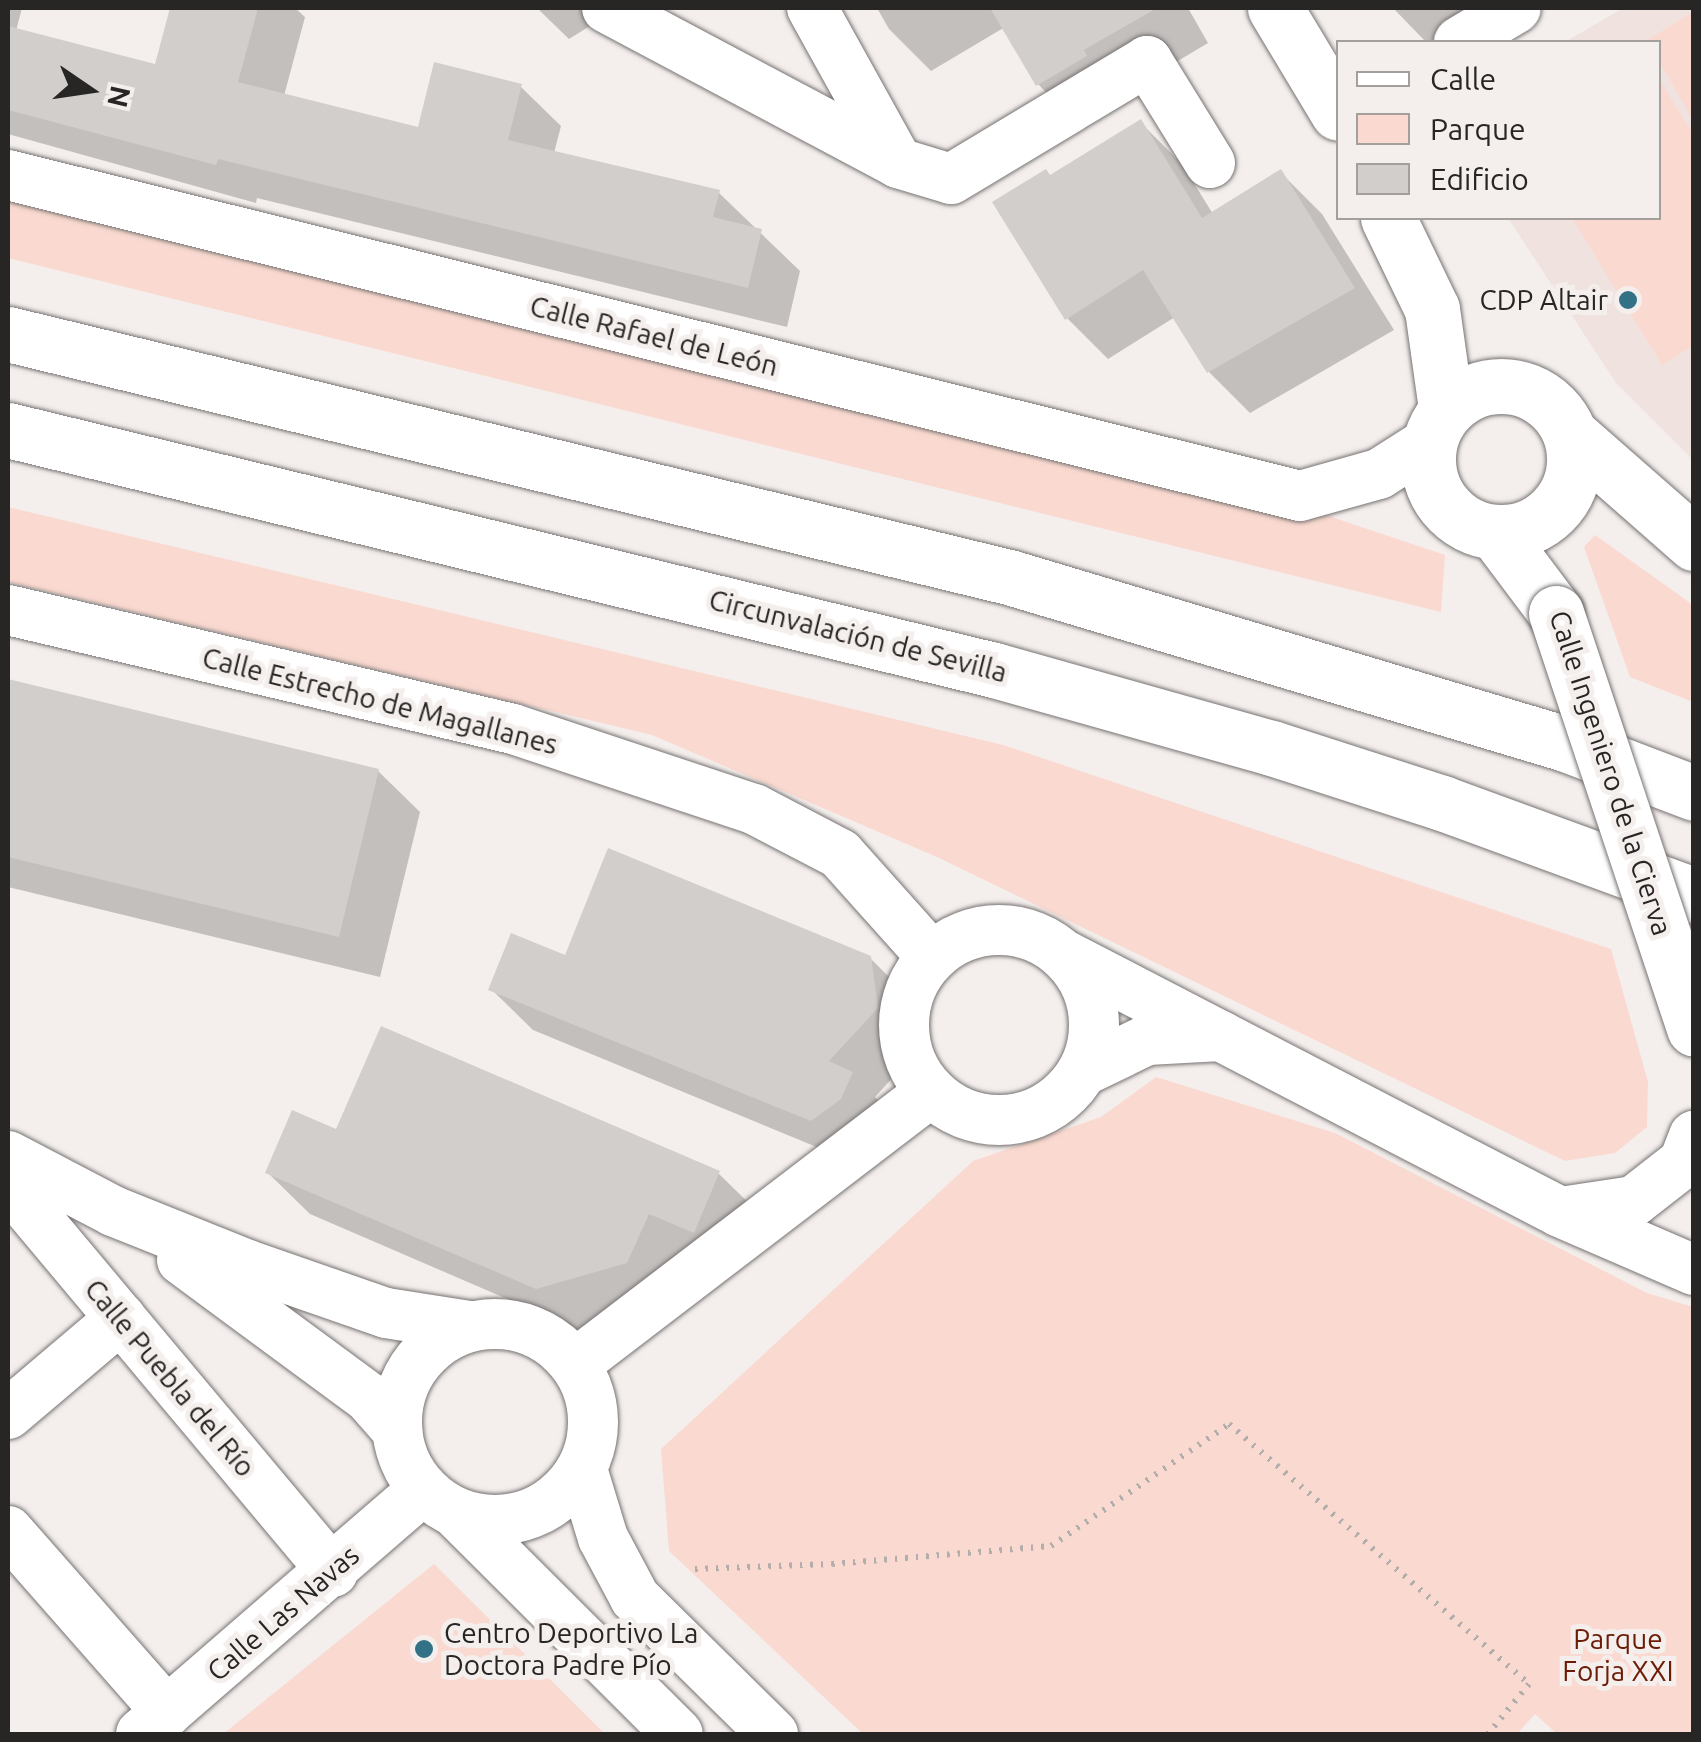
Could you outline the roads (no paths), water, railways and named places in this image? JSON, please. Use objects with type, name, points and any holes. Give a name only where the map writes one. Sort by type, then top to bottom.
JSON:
[{"type":"main road","points":[[1274,8],[1336,110]]},
{"type":"main road","points":[[1389,220],[1432,309],[1516,387]]},
{"type":"main road","points":[[1432,309],[1438,425],[1427,466],[1433,489],[1446,509],[1465,524],[1496,533],[1522,529],[1551,513],[1572,477],[1570,435]]},
{"type":"main road","points":[[8,334],[1009,577],[1566,744],[1694,793]]},
{"type":"main road","points":[[1438,425],[1467,393],[1491,386],[1516,387],[1540,396],[1559,413],[1570,435],[1694,543]]},
{"type":"main road","name":"Circunvalación de Sevilla","points":[[8,430],[994,670],[1291,754],[1694,896]]},
{"type":"main road","name":"Calle Ingeniero de la Cierva","points":[[1551,513],[1556,613],[1694,1029]]},
{"type":"main road","points":[[1496,533],[1556,613]]},
{"type":"street","points":[[608,8],[898,163],[951,179],[1147,61],[1210,163]]},
{"type":"street","points":[[812,8],[898,163]]},
{"type":"street","points":[[1461,40],[1516,8]]},
{"type":"street","name":"Calle Rafael de León","points":[[8,175],[1300,496],[1379,474],[1438,425]]},
{"type":"street","name":"Calle Estrecho de Magallanes","points":[[8,610],[513,729],[754,809],[840,854],[932,956]]},
{"type":"street","points":[[1066,956],[1084,980],[1094,1010],[1094,1041],[1083,1071],[1065,1094],[1041,1111],[1012,1120],[983,1120],[955,1110],[931,1092],[913,1068],[904,1040],[904,1010],[914,981],[932,956],[956,939],[984,930],[1014,929],[1042,938],[1066,956],[1560,1212],[1694,1270]]},
{"type":"street","points":[[1083,1071],[1146,1040],[1226,1036]]},
{"type":"street","points":[[574,1364],[931,1092]]},
{"type":"street","points":[[1560,1212],[1634,1202],[1684,1162],[1694,1136]]},
{"type":"street","points":[[8,1156],[113,1211],[248,1265],[386,1312],[469,1326],[499,1323],[528,1329],[554,1342],[574,1364],[588,1388],[594,1416],[582,1469],[564,1492],[541,1510],[514,1519],[484,1521],[440,1502]]},
{"type":"street","name":"Calle Puebla del Río","points":[[8,1184],[333,1572]]},
{"type":"street","points":[[113,1211],[270,1320],[369,1398],[397,1430]]},
{"type":"street","points":[[8,1414],[120,1318]]},
{"type":"street","points":[[469,1326],[438,1341],[414,1365],[400,1396],[397,1430],[405,1463],[440,1502],[678,1734]]},
{"type":"street","points":[[582,1469],[603,1538],[636,1598],[773,1734]]},
{"type":"street","name":"Calle Las Navas","points":[[154,1723],[333,1572],[440,1502]]},
{"type":"street","points":[[8,1531],[154,1723]]},
{"type":"place","name":"CDP Altair","points":[[1628,300]]},
{"type":"place","name":"Centro Deportivo La Doctora Padre Pío","points":[[424,1649]]},
{"type":"park label","name":"Parque Forja XXI","points":[[1618,1655]]}]
